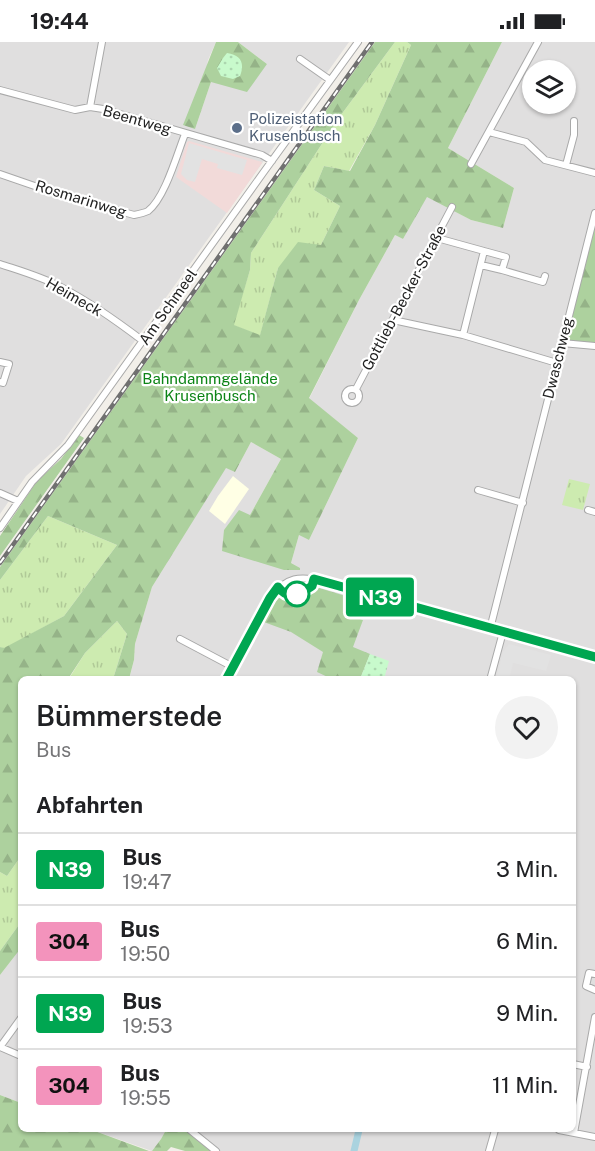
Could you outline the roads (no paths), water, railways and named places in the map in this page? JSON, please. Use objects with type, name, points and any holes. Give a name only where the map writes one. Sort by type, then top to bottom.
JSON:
[{"type":"street","points":[[90,107],[102,42]]},
{"type":"street","name":"Am Schmeel","points":[[0,528],[32,482],[68,446],[358,42]]},
{"type":"street","points":[[471,164],[538,42]]},
{"type":"street","points":[[300,59],[330,80]]},
{"type":"street","name":"Beentweg","points":[[0,90],[75,110],[90,107],[103,109],[262,155],[272,161]]},
{"type":"street","points":[[566,165],[574,135],[574,121]]},
{"type":"street","points":[[489,132],[526,142],[545,160],[595,173]]},
{"type":"street","name":"Rosmarinweg","points":[[0,174],[52,192],[134,215],[146,212],[157,202],[185,134]]},
{"type":"street","name":"Gottlieb-Becker-Straße","points":[[356,389],[452,207]]},
{"type":"street","name":"Dwaschweg","points":[[490,629],[595,213]]},
{"type":"street","points":[[437,238],[506,257],[502,270]]},
{"type":"street","points":[[463,335],[484,251]]},
{"type":"street","name":"Heimeck","points":[[0,264],[60,286],[143,341]]},
{"type":"street","points":[[481,265],[543,282],[545,276]]},
{"type":"street","points":[[393,320],[463,335],[557,363]]},
{"type":"street","points":[[562,343],[595,346]]},
{"type":"street","points":[[0,362],[9,364],[3,383],[0,382]]},
{"type":"street","points":[[478,490],[523,503]]},
{"type":"street","points":[[0,493],[18,501]]},
{"type":"street","points":[[228,676],[270,598],[280,585],[298,578],[314,579],[595,657]]},
{"type":"street","points":[[280,585],[283,594],[288,596],[299,594],[312,586],[314,579]]},
{"type":"street","points":[[491,676],[503,633]]},
{"type":"street","points":[[180,639],[233,667]]},
{"type":"street","points":[[595,974],[589,972],[586,986],[595,990]]},
{"type":"street","points":[[576,1123],[595,1017]]},
{"type":"street","points":[[18,1022],[0,1047],[18,1055]]},
{"type":"street","points":[[576,1065],[587,1067]]},
{"type":"street","points":[[192,1132],[216,1151]]},
{"type":"street","points":[[489,1151],[494,1132]]},
{"type":"street","points":[[569,1132],[595,1137]]},
{"type":"waterway","points":[[354,1151],[359,1132]]},
{"type":"railway","points":[[0,563],[372,42]]},
{"type":"place","name":"Polizeistation Krusenbusch","points":[[237,128]]},
{"type":"park label","name":"Bahndammgelände Krusenbusch","points":[[210,388]]}]
